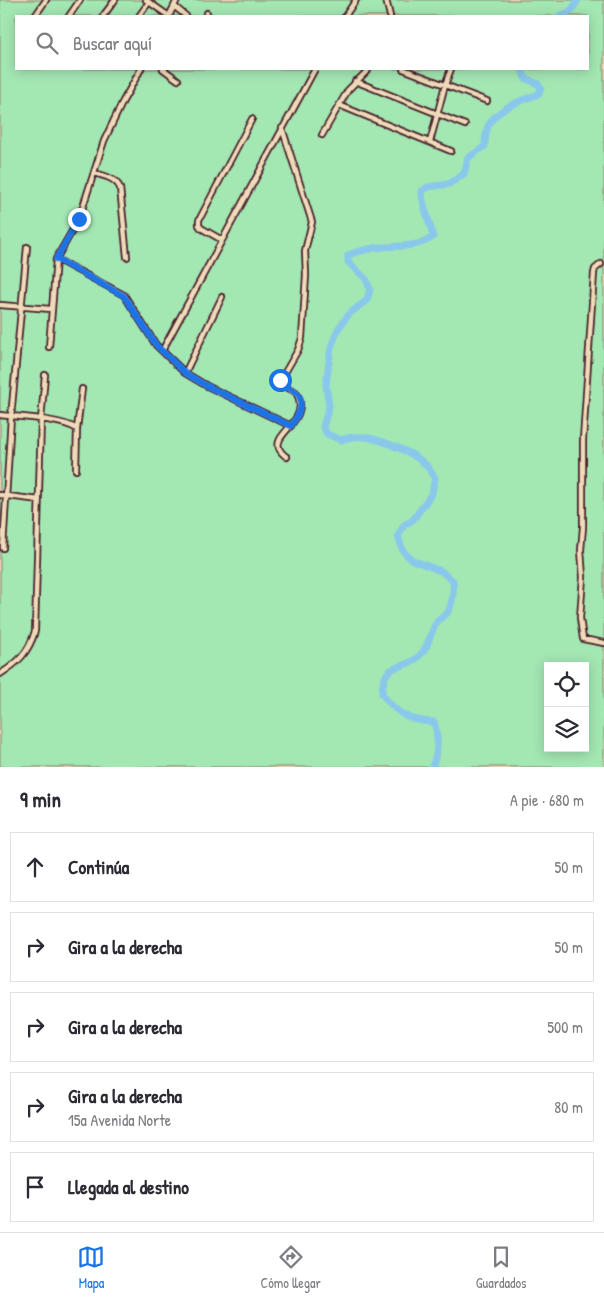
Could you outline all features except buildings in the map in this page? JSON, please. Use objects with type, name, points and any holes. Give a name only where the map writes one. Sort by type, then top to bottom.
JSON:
[{"type":"street","points":[[35,15],[46,0]]},
{"type":"street","points":[[70,15],[80,0]]},
{"type":"street","points":[[104,15],[115,0]]},
{"type":"street","points":[[170,15],[177,0]]},
{"type":"street","points":[[346,15],[356,0]]},
{"type":"street","points":[[386,0],[390,15]]},
{"type":"street","points":[[140,15],[147,1],[168,15]]},
{"type":"street","points":[[174,6],[185,15]]},
{"type":"street","points":[[49,347],[56,259],[79,219],[104,141],[140,70]]},
{"type":"street","points":[[164,70],[178,80]]},
{"type":"street","points":[[162,351],[314,70]]},
{"type":"street","points":[[322,135],[355,81],[368,70]]},
{"type":"street","points":[[406,70],[487,101]]},
{"type":"street","points":[[430,142],[451,70]]},
{"type":"street","points":[[355,81],[465,125]]},
{"type":"street","points":[[339,105],[451,151]]},
{"type":"street","points":[[222,240],[201,228],[199,225],[200,220],[252,119]]},
{"type":"street","points":[[282,128],[312,216],[305,251],[306,275],[302,338],[298,350],[280,380],[284,386],[296,392],[300,398],[300,411],[280,440],[279,446],[287,457]]},
{"type":"street","points":[[94,173],[114,180],[120,188],[127,256]]},
{"type":"street","points":[[4,548],[11,417],[26,247]]},
{"type":"street","points":[[56,259],[124,296],[151,338],[185,373],[207,386],[291,426]]},
{"type":"street","points":[[601,264],[595,269],[594,273],[584,430],[581,550],[583,586],[580,618],[583,639],[604,643]]},
{"type":"street","points":[[185,373],[222,296]]},
{"type":"street","points":[[0,305],[51,309]]},
{"type":"street","points":[[0,674],[14,665],[25,654],[31,645],[35,631],[41,420],[45,374]]},
{"type":"street","points":[[76,470],[77,429],[82,389]]},
{"type":"street","points":[[0,416],[72,425],[77,429]]},
{"type":"street","points":[[0,495],[39,500]]},
{"type":"green space","points":[[0,0],[604,0],[604,767],[0,767]]},
{"type":"waterway","points":[[562,15],[571,11],[578,0]]},
{"type":"waterway","points":[[432,767],[437,745],[437,733],[434,722],[417,720],[404,715],[393,707],[382,694],[386,675],[395,668],[413,661],[422,653],[438,620],[447,613],[452,601],[453,581],[441,571],[412,560],[403,551],[398,536],[404,525],[413,520],[432,493],[435,478],[420,460],[392,445],[371,438],[361,437],[341,440],[327,434],[323,427],[329,406],[326,385],[331,347],[338,329],[349,314],[367,300],[370,289],[366,279],[348,262],[348,255],[374,248],[422,243],[433,237],[422,191],[428,187],[449,184],[464,174],[468,158],[485,146],[487,128],[497,114],[525,99],[539,94],[541,88],[538,84],[525,78],[522,70]]},
{"type":"route","points":[[79,219],[56,259],[124,296],[156,345],[185,373],[207,386],[291,426],[300,411],[300,398],[296,392],[284,386],[280,380]]}]
